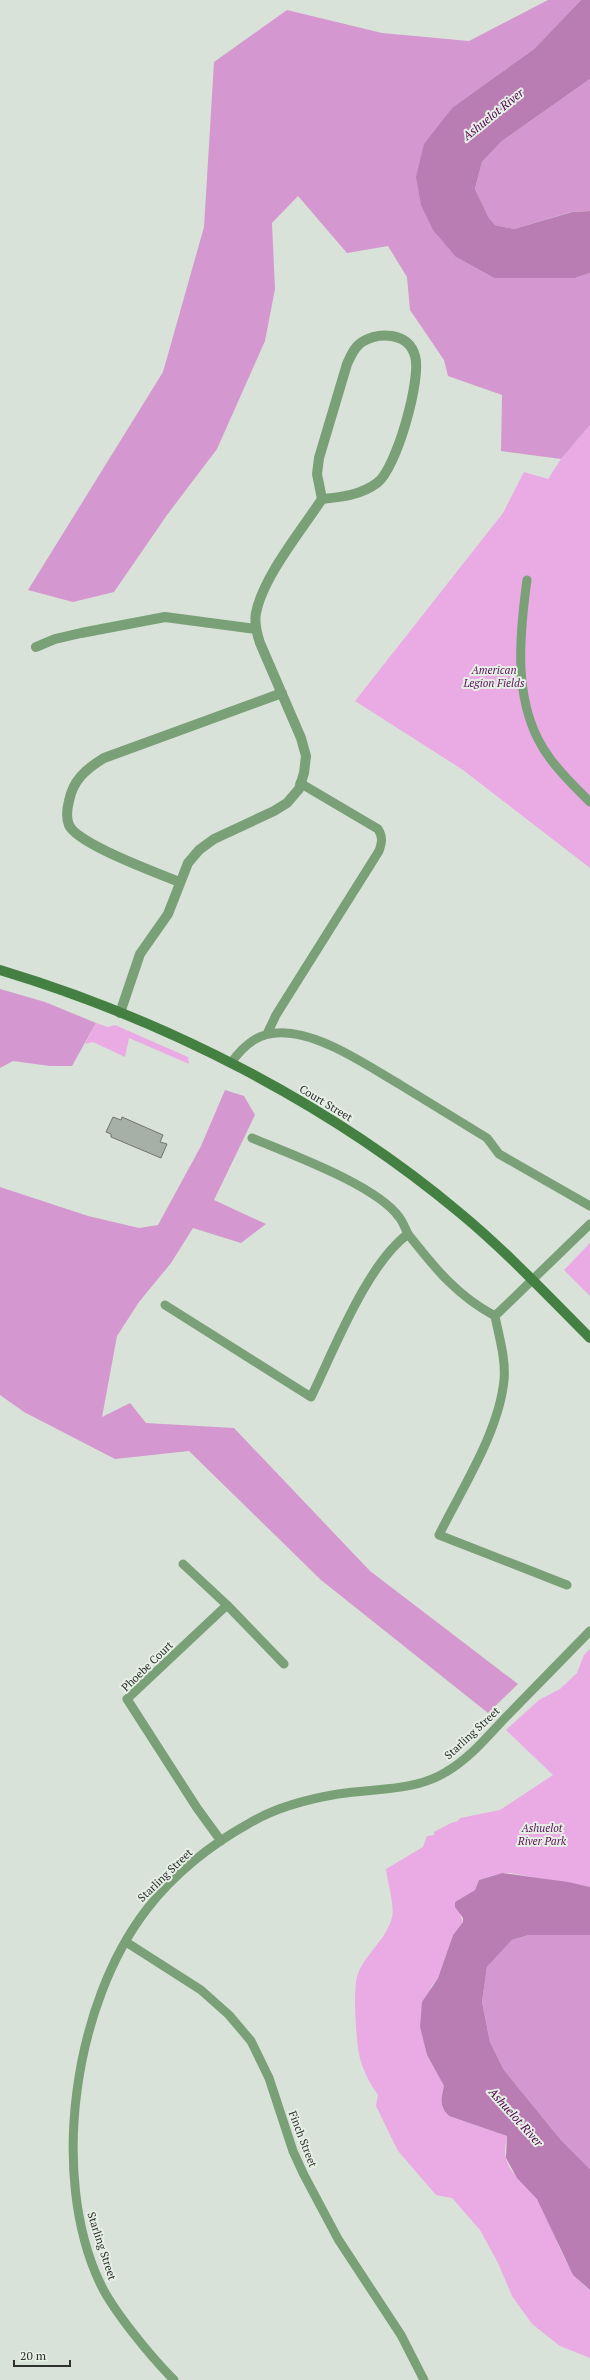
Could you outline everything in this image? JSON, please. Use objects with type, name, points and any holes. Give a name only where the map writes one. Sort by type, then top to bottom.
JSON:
[{"type":"main road","name":"Court Street","points":[[0,970],[120,1013],[232,1063],[356,1135],[418,1179],[461,1213],[532,1279],[590,1338]]},
{"type":"street","points":[[120,1013],[140,954],[168,914],[179,882],[188,863],[199,850],[214,839],[274,811],[287,803],[300,783],[304,773],[306,756],[301,738],[256,629],[256,614],[271,576],[322,499],[317,474],[319,458],[353,351],[362,343],[375,337],[399,337],[408,343],[415,355],[417,366],[416,380],[394,460],[387,473],[377,483],[361,492],[344,497],[322,499]]},
{"type":"street","points":[[36,647],[55,639],[165,617],[256,629]]},
{"type":"street","points":[[179,882],[97,847],[74,831],[70,826],[67,812],[70,794],[76,781],[86,770],[104,758],[282,693]]},
{"type":"lane","points":[[527,580],[520,646],[522,681],[527,708],[535,732],[548,756],[590,802]]},
{"type":"lane","points":[[268,1034],[276,1015],[375,857],[382,843],[382,836],[378,829],[300,783]]},
{"type":"lane","points":[[232,1063],[240,1050],[252,1039],[268,1034],[286,1033],[305,1036],[350,1055],[488,1138],[499,1154],[590,1206]]},
{"type":"lane","points":[[252,1138],[334,1173],[360,1187],[387,1205],[399,1217],[408,1234],[442,1277],[463,1296],[495,1316],[502,1350],[504,1379],[500,1404],[480,1454],[439,1534],[567,1585]]},
{"type":"lane","points":[[495,1316],[590,1224]]},
{"type":"lane","points":[[165,1305],[311,1397],[352,1310],[386,1253],[394,1244],[408,1234]]},
{"type":"lane","points":[[183,1564],[227,1605],[284,1664]]},
{"type":"lane","name":"Phoebe Court","points":[[222,1841],[197,1808],[127,1699],[227,1605]]},
{"type":"lane","name":"Starling Street","points":[[174,2380],[123,2319],[100,2284],[78,2215],[74,2182],[73,2134],[82,2064],[88,2033],[99,1993],[126,1942],[146,1910],[191,1863],[247,1824],[272,1812],[339,1794],[401,1787],[422,1782],[445,1773],[483,1741],[590,1630]]},
{"type":"lane","name":"Finch Street","points":[[126,1942],[201,1990],[229,2015],[251,2041],[269,2078],[293,2151],[304,2175],[338,2239],[401,2335],[424,2380]]},
{"type":"green space","name":"American Legion Fields","points":[[590,425],[590,868],[463,770],[355,701],[503,513],[524,472],[548,479],[561,459]]},
{"type":"green space","points":[[96,1023],[108,1027],[115,1025],[188,1057],[189,1064],[129,1038],[125,1057],[93,1042],[85,1044]]},
{"type":"green space","points":[[590,1243],[590,1296],[564,1270]]},
{"type":"green space","name":"Ashuelot River Park","points":[[590,1649],[590,1887],[510,1873],[501,1873],[479,1880],[475,1890],[455,1902],[463,1922],[453,1935],[438,1978],[431,1987],[420,2026],[427,2055],[444,2086],[442,2106],[449,2116],[507,2136],[505,2153],[508,2164],[537,2198],[565,2259],[580,2281],[590,2290],[590,2358],[560,2346],[532,2324],[512,2296],[498,2263],[480,2230],[452,2198],[436,2195],[398,2151],[376,2106],[378,2095],[366,2075],[360,2059],[355,2004],[357,1977],[360,1969],[385,1933],[392,1917],[392,1900],[386,1869],[423,1847],[427,1836],[434,1835],[434,1832],[458,1821],[460,1818],[500,1810],[553,1775],[506,1730],[539,1700],[560,1689],[577,1673],[584,1655]]},
{"type":"shaded area","points":[[548,0],[581,0],[534,49],[453,107],[456,257],[494,278],[575,278],[590,273],[590,425],[561,459],[501,451],[502,395],[448,376],[444,360],[410,310],[407,277],[388,246],[347,253],[298,196],[272,223],[275,289],[265,341],[217,449],[167,515],[114,592],[73,602],[28,590],[163,372],[204,227],[214,62],[287,10],[382,33],[469,41]]},
{"type":"shaded area","points":[[590,79],[590,211],[571,212],[514,229],[495,225],[489,218],[475,189],[482,162],[502,141]]},
{"type":"shaded area","points":[[0,989],[45,1002],[96,1023],[72,1066],[50,1066],[13,1061],[0,1068]]},
{"type":"shaded area","points":[[225,1090],[244,1096],[255,1115],[214,1200],[266,1224],[241,1243],[193,1228],[171,1263],[139,1302],[117,1336],[102,1417],[130,1403],[146,1423],[234,1428],[370,1571],[518,1684],[488,1713],[321,1580],[189,1451],[115,1459],[24,1412],[0,1395],[0,1187],[88,1216],[139,1228],[158,1225],[201,1146]]},
{"type":"shaded area","points":[[529,1935],[590,1935],[590,2169],[561,2140],[504,2070],[490,2042],[482,2002],[487,1967],[512,1940]]},
{"type":"water","name":"Ashuelot River","points":[[581,0],[590,0],[590,79],[502,141],[482,162],[475,189],[489,218],[495,225],[514,229],[572,212],[590,211],[590,273],[575,278],[494,278],[456,257],[433,230],[421,205],[416,177],[424,144],[453,107],[534,49]]},
{"type":"water","name":"Ashuelot River","points":[[502,1873],[568,1882],[590,1887],[590,1935],[529,1935],[512,1940],[487,1967],[482,2002],[490,2042],[504,2070],[561,2140],[590,2169],[590,2290],[573,2275],[537,2199],[517,2178],[506,2158],[507,2136],[449,2116],[442,2106],[444,2086],[427,2055],[420,2027],[422,2002],[438,1978],[453,1935],[463,1922],[463,1918],[455,1907],[455,1902],[475,1890],[479,1880]]},
{"type":"building","points":[[113,1117],[121,1120],[122,1117],[163,1135],[160,1142],[167,1144],[161,1158],[111,1137],[111,1134],[106,1132]]}]
